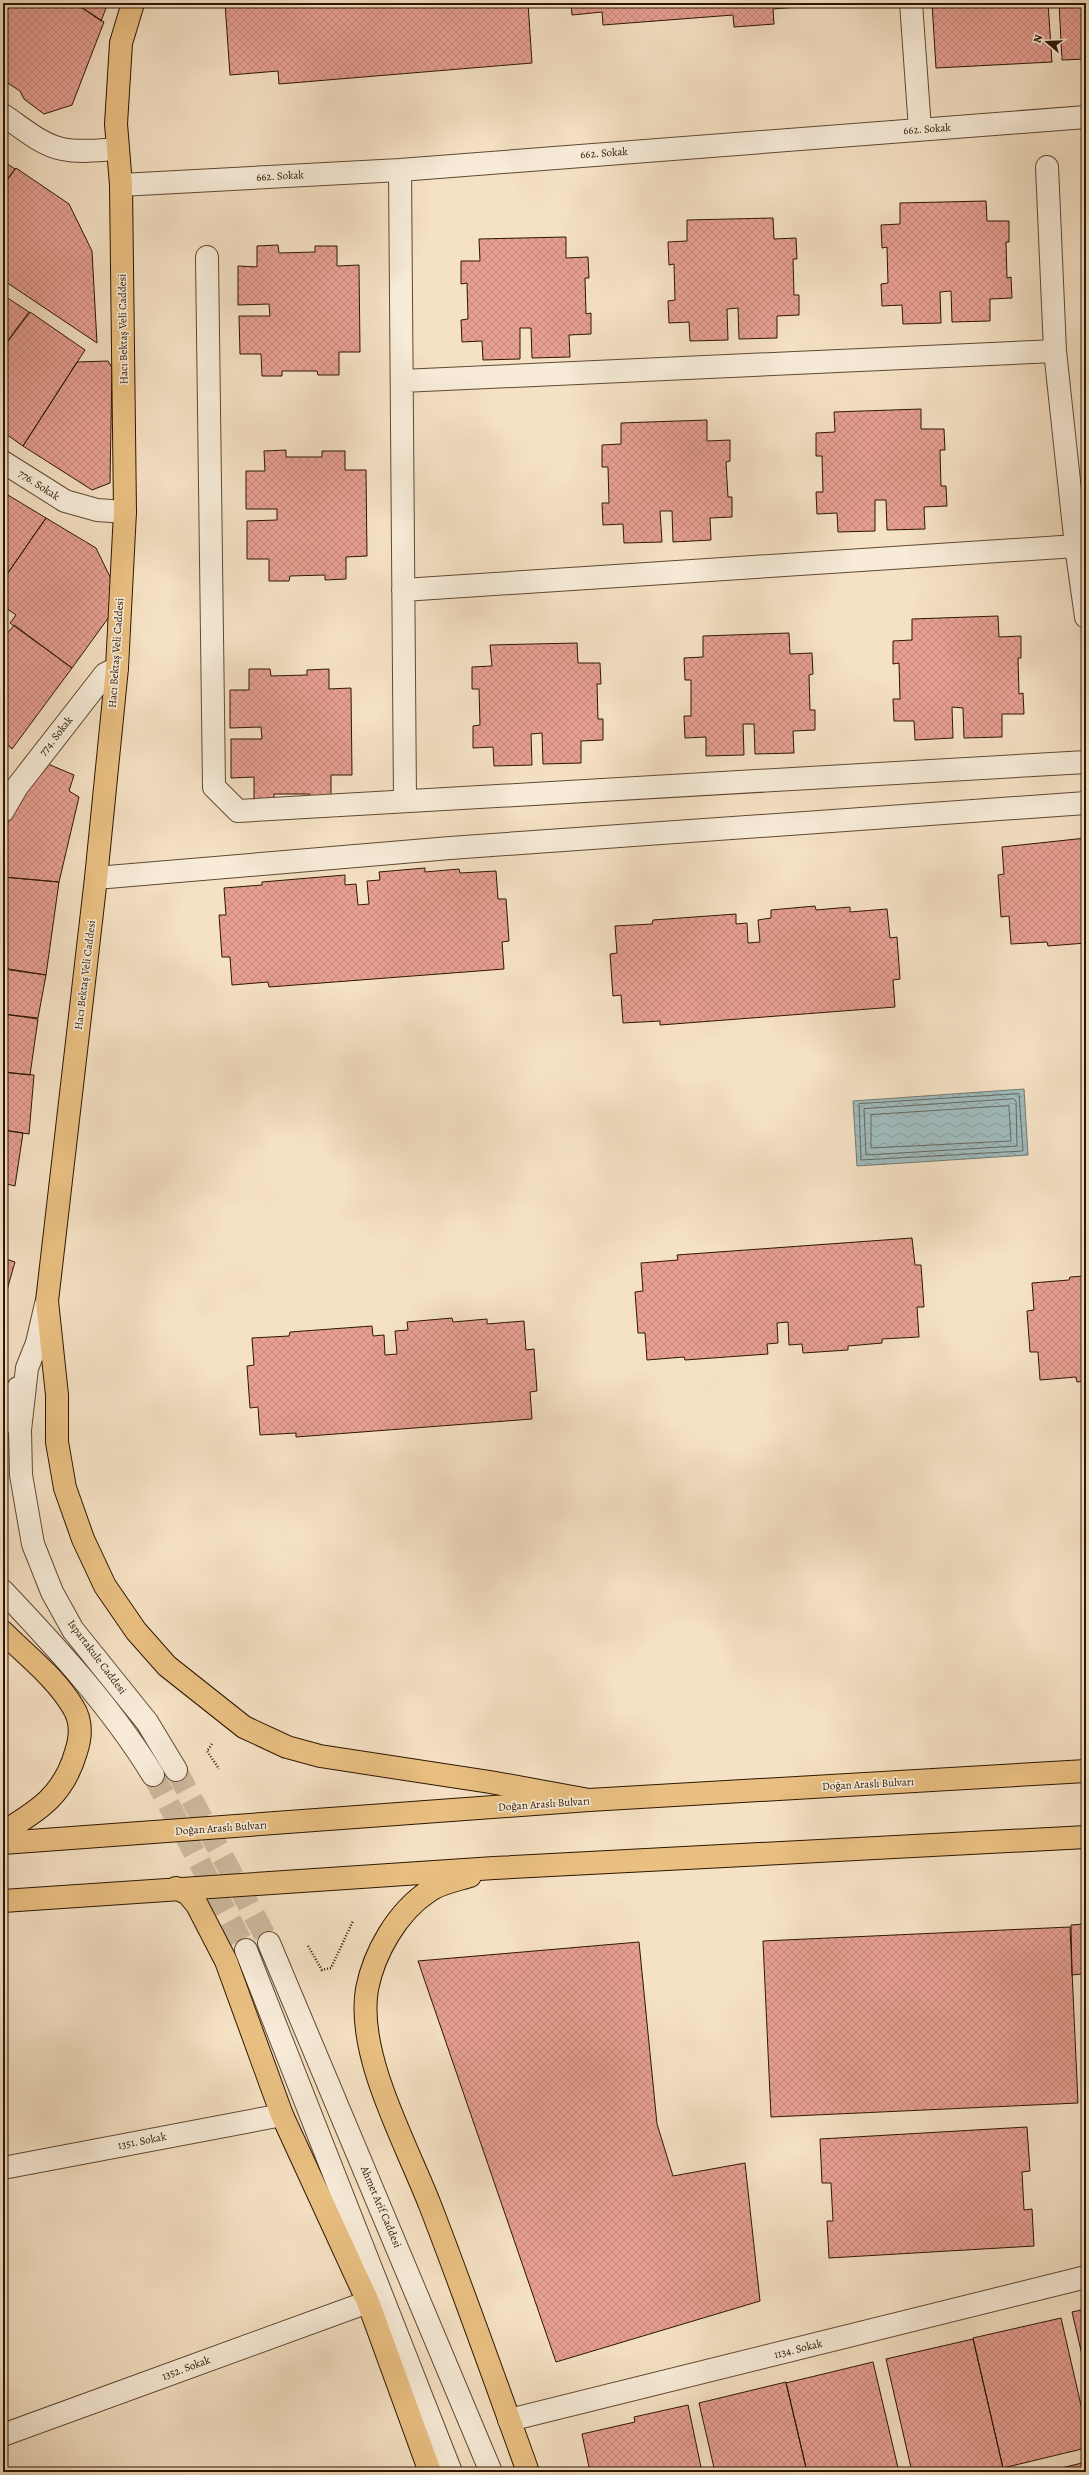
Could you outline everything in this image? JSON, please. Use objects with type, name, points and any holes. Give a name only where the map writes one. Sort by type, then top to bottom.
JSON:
[{"type":"main road","name":"Hacı Bektaş Veli Caddesi","points":[[133,3],[121,43],[116,124],[121,185],[125,512],[117,668],[96,878],[47,1301],[57,1395],[57,1442],[65,1488],[83,1539],[105,1586],[136,1631],[167,1666],[244,1727],[288,1746],[320,1756],[490,1782],[589,1800]]},
{"type":"main road","points":[[3,1632],[58,1686],[74,1709],[80,1726],[79,1743],[70,1771],[59,1791],[35,1814],[3,1832]]},
{"type":"main road","name":"Doğan Araslı Bulvarı","points":[[3,1843],[589,1800],[1086,1771]]},
{"type":"main road","points":[[3,1901],[176,1888],[494,1868],[1086,1837]]},
{"type":"main road","points":[[494,1868],[429,1890],[400,1918],[377,1955],[369,1983],[368,2040],[380,2083],[429,2204],[528,2472]]},
{"type":"main road","points":[[176,1888],[188,1894],[197,1904],[226,1961],[282,2114],[368,2302],[430,2472]]},
{"type":"street","points":[[911,3],[920,129]]},
{"type":"street","points":[[3,115],[35,136],[60,149],[83,151],[118,149]]},
{"type":"street","name":"662. Sokak","points":[[121,185],[400,170],[1086,117]]},
{"type":"street","points":[[1047,167],[1055,350],[1076,546],[1086,617]]},
{"type":"street","points":[[400,170],[405,801]]},
{"type":"street","points":[[207,257],[214,787],[238,811],[1086,762]]},
{"type":"street","points":[[402,381],[1055,350]]},
{"type":"street","name":"776. Sokak","points":[[3,462],[65,501],[97,510],[125,512]]},
{"type":"street","points":[[403,590],[1076,546]]},
{"type":"street","name":"774. Sokak","points":[[3,811],[17,787],[105,674],[117,668]]},
{"type":"street","points":[[96,878],[450,848],[1086,803]]},
{"type":"street","name":"Ispartakule Caddesi","points":[[47,1301],[37,1343],[28,1368],[20,1430],[21,1474],[33,1544],[52,1592],[73,1630],[147,1722],[176,1770]]},
{"type":"street","points":[[3,1424],[28,1368]]},
{"type":"street","points":[[3,1591],[89,1685],[128,1734],[153,1775]]},
{"type":"street","name":"Ahmet Arif Caddesi","points":[[269,1943],[491,2472]]},
{"type":"street","points":[[246,1950],[451,2472]]},
{"type":"street","name":"1351. Sokak","points":[[3,2168],[282,2114]]},
{"type":"street","name":"1134. Sokak","points":[[509,2420],[1086,2277]]},
{"type":"street","name":"1352. Sokak","points":[[3,2435],[368,2302]]},
{"type":"path","points":[[304,1939],[322,1970],[331,1968],[353,1921]]},
{"type":"water","points":[[1024,1089],[1028,1155],[857,1166],[853,1101]]},
{"type":"building","points":[[3,3],[12,3],[3,16]]},
{"type":"building","points":[[12,3],[75,3],[104,22],[72,105],[44,114],[24,99],[20,91],[3,80],[3,16]]},
{"type":"building","points":[[75,3],[108,3],[101,21]]},
{"type":"building","points":[[225,3],[528,3],[532,63],[279,84],[278,71],[230,75]]},
{"type":"building","points":[[571,3],[845,3],[773,9],[774,24],[734,27],[733,15],[603,25],[602,12],[572,15]]},
{"type":"building","points":[[932,3],[1048,3],[1052,62],[936,68]]},
{"type":"building","points":[[1059,3],[1086,3],[1086,59],[1062,60]]},
{"type":"building","points":[[3,161],[15,169],[3,185]]},
{"type":"building","points":[[16,168],[69,204],[92,251],[97,343],[3,280],[3,186]]},
{"type":"building","points":[[986,201],[987,221],[1009,221],[1009,242],[1006,242],[1007,278],[1011,277],[1012,298],[990,299],[990,321],[952,322],[951,291],[940,292],[941,323],[903,324],[902,305],[882,306],[881,284],[888,283],[887,247],[882,248],[881,225],[900,224],[900,203]]},
{"type":"building","points":[[773,218],[774,239],[796,238],[797,259],[793,259],[794,295],[799,295],[799,315],[777,316],[777,338],[739,339],[738,308],[727,309],[728,340],[690,341],[689,322],[669,323],[668,301],[675,300],[674,264],[669,265],[668,242],[687,241],[687,220]]},
{"type":"building","points":[[566,237],[566,258],[588,257],[589,278],[585,278],[586,314],[591,313],[591,334],[569,335],[570,357],[532,358],[531,328],[520,328],[520,359],[483,360],[482,341],[462,342],[461,320],[468,319],[467,283],[461,284],[461,261],[480,261],[479,239]]},
{"type":"building","points":[[278,245],[279,253],[315,252],[315,246],[337,246],[337,266],[359,265],[360,352],[339,352],[339,375],[318,375],[317,371],[282,371],[282,376],[262,376],[261,354],[240,354],[239,316],[270,316],[269,304],[238,305],[238,266],[257,267],[257,246]]},
{"type":"building","points":[[3,295],[29,312],[3,347]]},
{"type":"building","points":[[30,312],[85,350],[23,446],[3,432],[3,348]]},
{"type":"building","points":[[108,361],[112,367],[110,483],[92,490],[23,446],[77,362]]},
{"type":"building","points":[[921,409],[921,429],[944,429],[945,450],[940,450],[941,486],[946,486],[947,506],[924,507],[925,529],[887,530],[886,500],[875,500],[875,531],[838,532],[837,513],[817,514],[816,492],[823,492],[822,456],[816,456],[816,433],[835,432],[834,412]]},
{"type":"building","points":[[707,420],[707,441],[730,440],[730,461],[726,462],[728,497],[732,497],[732,517],[710,518],[711,540],[673,542],[672,511],[660,511],[662,542],[624,543],[623,524],[603,525],[602,503],[609,503],[608,467],[602,467],[602,445],[621,444],[621,423]]},
{"type":"building","points":[[286,450],[286,457],[322,457],[322,451],[345,451],[345,470],[366,470],[367,556],[346,557],[346,579],[325,580],[325,575],[290,576],[289,581],[269,581],[269,559],[247,559],[247,521],[277,520],[277,509],[246,509],[246,471],[265,471],[264,451]]},
{"type":"building","points":[[3,492],[46,518],[3,580]]},
{"type":"building","points":[[46,518],[96,548],[112,581],[109,617],[72,668],[10,623],[16,615],[3,606],[3,580]]},
{"type":"building","points":[[998,616],[999,637],[1021,636],[1021,658],[1018,658],[1019,694],[1023,693],[1024,714],[1002,714],[1002,737],[964,738],[963,708],[952,707],[953,738],[915,740],[914,721],[894,721],[893,699],[900,699],[899,663],[893,664],[893,641],[912,640],[912,619]]},
{"type":"building","points":[[14,625],[72,668],[12,749],[3,741],[3,639]]},
{"type":"building","points":[[789,633],[790,654],[812,653],[813,674],[809,675],[810,710],[815,710],[815,730],[793,731],[794,753],[755,754],[754,724],[743,724],[744,755],[706,756],[706,737],[685,738],[684,716],[691,716],[691,680],[685,680],[684,658],[703,657],[703,636]]},
{"type":"building","points":[[577,643],[578,663],[600,663],[601,684],[597,684],[598,719],[603,719],[603,740],[581,741],[581,763],[543,764],[542,733],[531,734],[532,765],[494,766],[493,747],[473,748],[473,726],[480,725],[479,689],[472,689],[472,667],[492,666],[490,645]]},
{"type":"building","points":[[249,669],[270,669],[271,676],[307,675],[307,670],[329,669],[329,689],[351,688],[352,775],[331,775],[331,798],[310,798],[310,794],[274,794],[274,799],[254,800],[254,777],[231,778],[231,739],[262,739],[261,727],[230,728],[230,690],[249,690]]},
{"type":"building","points":[[48,764],[74,775],[69,791],[79,797],[59,882],[3,877],[3,830],[38,774],[41,775]]},
{"type":"building","points":[[1086,838],[1086,943],[1048,946],[1047,942],[1011,944],[1009,916],[1001,917],[998,875],[1004,874],[1002,847]]},
{"type":"building","points":[[425,868],[425,872],[459,869],[460,873],[496,871],[498,899],[506,899],[509,941],[502,942],[504,969],[269,987],[268,982],[232,985],[230,957],[222,957],[219,915],[226,915],[224,888],[262,885],[262,882],[345,875],[345,885],[356,884],[358,905],[369,904],[367,881],[380,880],[379,872]]},
{"type":"building","points":[[3,877],[59,882],[46,975],[3,968]]},
{"type":"building","points":[[815,906],[816,910],[850,907],[850,912],[887,909],[890,938],[897,937],[900,979],[893,980],[895,1007],[660,1025],[660,1021],[623,1023],[621,995],[613,996],[610,954],[617,953],[615,926],[652,924],[653,920],[736,914],[736,924],[747,923],[748,943],[760,942],[758,920],[771,918],[771,910]]},
{"type":"building","points":[[3,969],[46,975],[38,1018],[3,1014]]},
{"type":"building","points":[[3,1014],[38,1019],[30,1075],[3,1072]]},
{"type":"building","points":[[3,1072],[34,1075],[29,1134],[3,1130]]},
{"type":"building","points":[[3,1130],[23,1133],[15,1186],[3,1183]]},
{"type":"building","points":[[912,1238],[915,1265],[921,1265],[924,1307],[917,1307],[919,1337],[882,1339],[882,1343],[848,1346],[848,1350],[803,1353],[802,1344],[789,1345],[788,1322],[777,1323],[778,1343],[767,1344],[768,1354],[685,1360],[684,1357],[647,1360],[645,1333],[638,1333],[635,1292],[643,1291],[641,1263],[678,1260],[677,1255]]},
{"type":"building","points":[[3,1258],[15,1262],[3,1304]]},
{"type":"building","points":[[1086,1276],[1086,1381],[1077,1382],[1076,1377],[1040,1380],[1038,1352],[1030,1352],[1027,1311],[1034,1310],[1032,1283],[1069,1280],[1070,1277]]},
{"type":"building","points":[[452,1318],[453,1322],[487,1319],[487,1324],[524,1321],[526,1350],[534,1349],[537,1391],[530,1392],[532,1419],[296,1437],[296,1433],[260,1435],[258,1407],[250,1408],[247,1366],[254,1365],[252,1338],[289,1336],[290,1332],[372,1326],[373,1336],[384,1335],[385,1355],[397,1354],[395,1331],[408,1330],[407,1322]]},
{"type":"building","points":[[1086,1924],[1086,2029],[1083,2029],[1082,1974],[1072,1975],[1071,1925]]},
{"type":"building","points":[[1070,1927],[1078,2103],[771,2117],[763,1941]]},
{"type":"building","points":[[639,1942],[657,2124],[673,2176],[745,2163],[760,2301],[556,2362],[418,1961]]},
{"type":"building","points":[[1027,2127],[1030,2171],[1022,2172],[1024,2210],[1032,2209],[1034,2246],[829,2258],[827,2221],[833,2221],[831,2183],[822,2183],[820,2139]]},
{"type":"building","points":[[1086,2309],[1086,2372],[1072,2312]]},
{"type":"building","points":[[1061,2318],[1086,2427],[1086,2448],[1003,2468],[973,2338]]},
{"type":"building","points":[[973,2339],[1003,2468],[986,2472],[912,2472],[886,2359]]},
{"type":"building","points":[[873,2362],[899,2472],[807,2472],[786,2383]]},
{"type":"building","points":[[786,2382],[807,2472],[715,2472],[699,2403]]},
{"type":"building","points":[[688,2405],[702,2472],[590,2472],[582,2434],[635,2422],[634,2417]]},
{"type":"building","points":[[1086,2462],[1086,2472],[1045,2472]]},
{"type":"tunnel","points":[[176,1770],[269,1943]]},
{"type":"tunnel","points":[[153,1775],[246,1950]]}]
